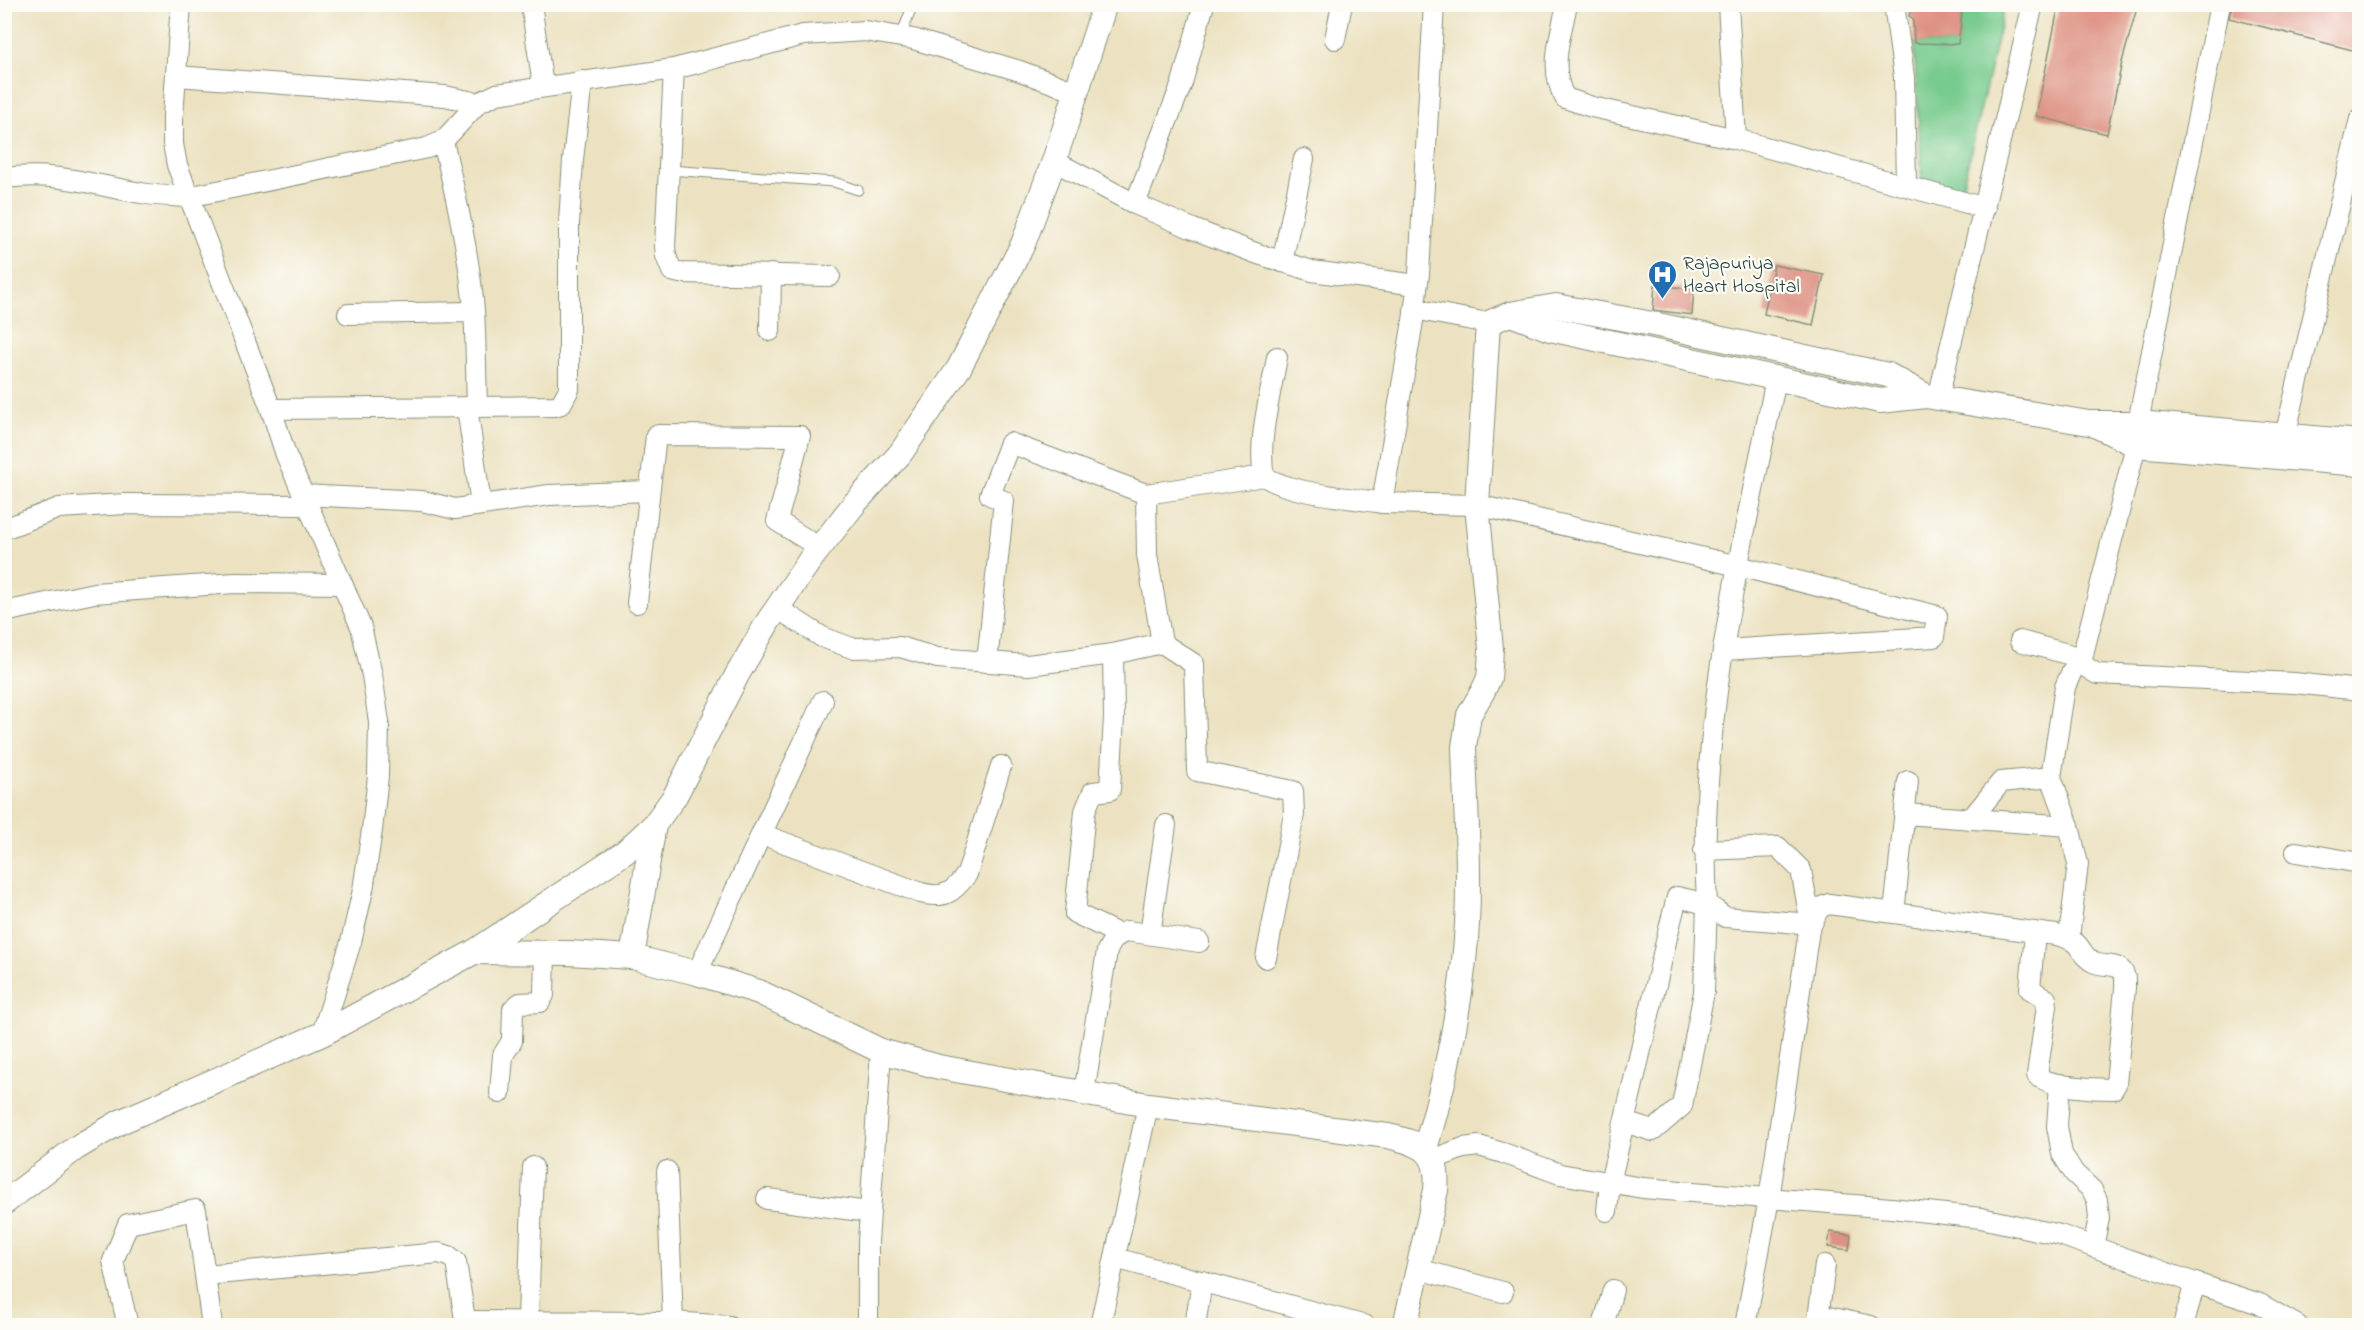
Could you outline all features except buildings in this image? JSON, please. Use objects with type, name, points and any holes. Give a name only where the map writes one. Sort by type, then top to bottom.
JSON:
[{"type":"street","points":[[181,4],[173,144],[177,165],[286,455],[361,627],[372,675],[379,722],[378,776],[363,890],[351,942],[322,1034]]},
{"type":"street","points":[[531,4],[543,86]]},
{"type":"street","points":[[4,1203],[76,1148],[120,1122],[322,1034],[474,952],[625,852],[654,825],[675,796],[737,675],[777,608],[855,503],[900,454],[959,368],[1023,244],[1054,161],[1105,4]]},
{"type":"street","points":[[1136,204],[1182,83],[1204,4]]},
{"type":"street","points":[[1335,39],[1342,4]]},
{"type":"street","points":[[1382,503],[1417,285],[1434,4]]},
{"type":"street","points":[[1567,4],[1556,63],[1558,86],[1565,98],[1592,107],[1736,139],[1985,208]]},
{"type":"street","points":[[1728,4],[1736,139]]},
{"type":"street","points":[[1894,4],[1904,77],[1906,185]]},
{"type":"street","points":[[1932,397],[1985,208],[2033,4]]},
{"type":"street","points":[[2069,938],[2078,864],[2051,777],[2065,687],[2072,670],[2082,658],[2137,434],[2220,4]]},
{"type":"street","points":[[4,178],[27,175],[74,178],[148,194],[188,197],[323,168],[413,152],[443,141],[478,103],[497,94],[674,69],[803,35],[865,31],[901,36],[1020,71],[1076,92]]},
{"type":"street","points":[[674,69],[665,246],[672,271],[830,276]]},
{"type":"street","points":[[177,76],[445,96],[478,103]]},
{"type":"street","points":[[271,410],[555,406],[561,404],[569,389],[569,223],[582,81]]},
{"type":"street","points":[[2285,436],[2360,119]]},
{"type":"street","points":[[443,141],[465,240],[474,312],[472,407],[481,505]]},
{"type":"street","points":[[1282,262],[1304,159]]},
{"type":"street","points":[[1054,161],[1136,204],[1193,230],[1282,262],[1312,271],[1417,285]]},
{"type":"street","points":[[770,331],[771,274]]},
{"type":"street","points":[[1499,318],[1556,306],[1658,325],[1888,375],[1932,397]]},
{"type":"street","points":[[1414,309],[1499,318],[1776,380],[1880,400],[1932,397],[2089,423],[2137,434],[2360,464]]},
{"type":"street","points":[[348,314],[474,312]]},
{"type":"street","points":[[1405,1326],[1436,1190],[1438,1174],[1430,1154],[1464,961],[1467,916],[1464,747],[1469,715],[1489,678],[1491,649],[1477,505],[1499,318]]},
{"type":"street","points":[[1277,357],[1261,462],[1264,476],[1275,484],[1382,503],[1477,505],[1738,566],[1937,616],[1934,637],[1724,650]]},
{"type":"street","points":[[1624,1122],[1653,1131],[1683,1106],[1704,992],[1707,904],[1704,850],[1710,750],[1738,566],[1776,380]]},
{"type":"street","points":[[2137,434],[2285,436],[2360,442]]},
{"type":"street","points":[[637,603],[656,435],[800,436],[777,520],[820,548]]},
{"type":"street","points":[[987,662],[1004,501],[990,495],[1010,443],[1146,494],[1264,476]]},
{"type":"street","points":[[4,529],[59,508],[126,504],[305,500],[422,501],[455,509],[549,495],[648,491]]},
{"type":"street","points":[[1146,494],[1147,555],[1162,643]]},
{"type":"street","points":[[4,612],[94,593],[235,583],[342,584]]},
{"type":"street","points":[[777,608],[822,637],[852,648],[900,647],[937,658],[1028,665],[1113,654],[1162,643],[1194,664],[1197,771],[1293,790],[1294,814],[1266,958]]},
{"type":"street","points":[[2020,641],[2082,658]]},
{"type":"street","points":[[1113,654],[1114,717],[1110,790],[1093,792],[1085,811],[1075,913],[1118,934]]},
{"type":"street","points":[[2082,658],[2084,666],[2097,674],[2294,683],[2360,690]]},
{"type":"street","points":[[697,973],[823,701]]},
{"type":"street","points":[[761,834],[921,893],[935,896],[948,893],[958,886],[967,874],[1001,765]]},
{"type":"street","points":[[1971,819],[2001,782],[2051,777]]},
{"type":"street","points":[[1894,913],[1908,781]]},
{"type":"street","points":[[1905,814],[2068,826]]},
{"type":"street","points":[[632,957],[654,825]]},
{"type":"street","points":[[1150,934],[1166,825]]},
{"type":"street","points":[[1704,850],[1778,847],[1802,870],[1811,924],[1768,1199],[1745,1326]]},
{"type":"street","points":[[2296,852],[2360,863]]},
{"type":"street","points":[[1607,1211],[1610,1183],[1677,897],[1707,904],[1725,917],[1811,924]]},
{"type":"street","points":[[1811,924],[1820,908],[1829,904],[2035,932],[2069,938],[2080,945],[2092,961],[2120,969],[2124,975],[2125,988],[2116,1084],[2113,1089],[2060,1084],[2041,1080],[2037,1075],[2047,1006],[2046,999],[2030,989],[2035,932]]},
{"type":"street","points":[[1084,1093],[1107,951],[1118,934],[1127,931],[1199,942]]},
{"type":"street","points":[[474,952],[632,957],[697,973],[759,992],[881,1051],[939,1066],[1148,1105],[1388,1136],[1409,1141],[1430,1154],[1479,1146],[1560,1174],[1610,1183],[1981,1218],[2060,1235],[2093,1246],[2260,1304],[2298,1326]]},
{"type":"street","points":[[500,1093],[503,1055],[512,1041],[513,1010],[520,1003],[540,1002],[544,995],[545,953]]},
{"type":"street","points":[[868,1326],[869,1212],[881,1051]]},
{"type":"street","points":[[2060,1084],[2056,1126],[2062,1154],[2074,1173],[2092,1190],[2097,1200],[2098,1218],[2093,1246]]},
{"type":"street","points":[[1100,1326],[1148,1105]]},
{"type":"street","points":[[528,1320],[533,1167]]},
{"type":"street","points":[[667,1171],[673,1322]]},
{"type":"street","points":[[767,1199],[869,1212]]},
{"type":"street","points":[[128,1326],[112,1261],[128,1224],[196,1210],[212,1326]]},
{"type":"street","points":[[206,1275],[439,1253],[456,1262],[466,1323],[528,1320],[673,1322],[729,1326]]},
{"type":"street","points":[[1115,1258],[1365,1326]]},
{"type":"street","points":[[1825,1265],[1818,1321],[1871,1326]]},
{"type":"street","points":[[1418,1269],[1503,1292]]},
{"type":"street","points":[[1195,1326],[1202,1281]]},
{"type":"street","points":[[2183,1326],[2195,1283]]},
{"type":"street","points":[[1603,1326],[1613,1290]]},
{"type":"lane","points":[[901,36],[913,4]]},
{"type":"lane","points":[[669,170],[834,182],[858,190]]},
{"type":"green space","points":[[1963,5],[2005,5],[1962,189],[1922,180],[1914,43],[1958,44]]},
{"type":"place","name":"Rajapuriya Heart Hospital","points":[[1662,300]]}]
